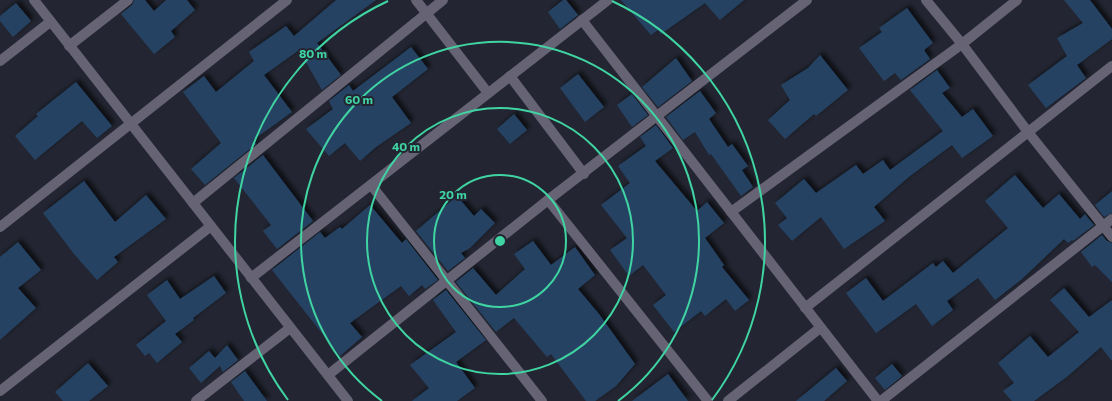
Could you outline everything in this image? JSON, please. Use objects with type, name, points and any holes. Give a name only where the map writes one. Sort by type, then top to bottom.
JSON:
[{"type":"street","points":[[34,0],[348,401]]},
{"type":"street","points":[[69,46],[128,0]]},
{"type":"street","points":[[0,226],[287,0]]},
{"type":"street","points":[[416,0],[488,93]]},
{"type":"street","points":[[193,203],[443,0]]},
{"type":"street","points":[[252,278],[608,0]]},
{"type":"street","points":[[328,375],[548,200],[584,174],[806,0]]},
{"type":"street","points":[[926,0],[962,44],[1028,132],[1112,237]]},
{"type":"street","points":[[731,212],[962,44],[1016,0]]},
{"type":"street","points":[[582,20],[820,328],[880,401],[1112,218]]},
{"type":"street","points":[[0,61],[50,22]]},
{"type":"street","points":[[805,308],[1112,66]]},
{"type":"street","points":[[510,76],[584,174]]},
{"type":"street","points":[[370,185],[542,401]]},
{"type":"street","points":[[548,200],[708,401]]},
{"type":"street","points":[[0,391],[211,226]]},
{"type":"street","points":[[196,401],[290,328]]},
{"type":"street","points":[[728,401],[820,328]]},
{"type":"building","points":[[134,0],[145,0],[154,11],[166,0],[187,0],[195,10],[171,31],[175,37],[154,54],[121,14],[132,5]]},
{"type":"building","points":[[336,0],[376,0],[317,43],[341,75],[322,90],[299,50],[264,75],[292,112],[253,140],[256,144],[205,185],[191,169],[221,143],[183,92],[204,76],[216,92],[254,61],[249,52],[286,26],[294,36]]},
{"type":"building","points":[[563,0],[566,0],[578,15],[560,29],[548,12]]},
{"type":"building","points":[[621,0],[744,0],[720,20],[705,3],[661,34],[658,30],[651,35]]},
{"type":"building","points":[[1064,0],[1090,0],[1112,29],[1112,39],[1077,65],[1086,78],[1046,108],[1028,85],[1067,56],[1057,38],[1083,23]]},
{"type":"building","points":[[16,3],[31,21],[13,37],[0,21],[0,16]]},
{"type":"building","points":[[907,8],[933,43],[924,50],[930,59],[901,80],[895,73],[884,81],[859,48],[882,32],[879,28]]},
{"type":"building","points":[[411,47],[428,69],[392,97],[411,123],[376,147],[360,161],[345,143],[329,156],[306,129],[333,109],[329,101],[349,85],[353,91]]},
{"type":"building","points":[[820,55],[848,90],[816,116],[814,114],[785,139],[768,120],[790,100],[781,85],[808,68]]},
{"type":"building","points":[[676,58],[692,81],[658,107],[642,87]]},
{"type":"building","points":[[937,70],[950,88],[942,93],[962,117],[973,109],[993,136],[962,158],[952,145],[910,176],[874,207],[885,221],[844,249],[821,217],[792,241],[778,225],[787,218],[775,203],[804,179],[816,193],[856,165],[863,174],[883,160],[890,170],[943,131],[910,90]]},
{"type":"building","points":[[578,74],[604,107],[585,122],[560,88]]},
{"type":"building","points":[[76,82],[112,126],[97,138],[82,121],[35,160],[15,136],[38,116],[36,114]]},
{"type":"building","points":[[700,91],[716,113],[709,119],[728,147],[732,144],[748,166],[742,170],[753,187],[741,196],[711,154],[709,155],[695,132],[683,140],[666,117]]},
{"type":"building","points":[[632,94],[648,115],[632,127],[617,105]]},
{"type":"building","points":[[514,114],[527,130],[510,144],[497,129]]},
{"type":"building","points":[[656,125],[673,148],[655,161],[697,211],[707,202],[724,223],[705,238],[724,265],[722,267],[749,300],[735,311],[726,299],[705,316],[701,311],[674,332],[653,305],[666,295],[643,265],[629,276],[610,250],[627,238],[601,205],[630,183],[618,166],[646,146],[640,137]]},
{"type":"building","points":[[263,155],[313,221],[277,249],[263,231],[271,225],[234,178]]},
{"type":"building","points":[[1015,175],[1043,208],[1059,194],[1080,219],[1085,214],[1094,225],[1073,241],[1072,240],[1068,243],[1064,239],[1022,279],[995,300],[978,278],[947,301],[953,310],[932,326],[916,304],[876,333],[846,293],[866,278],[883,301],[933,263],[936,267],[943,261],[953,273],[1008,228],[985,201]]},
{"type":"building","points":[[84,181],[115,222],[146,195],[166,219],[114,257],[118,262],[97,280],[74,254],[43,213]]},
{"type":"building","points":[[1112,191],[1112,213],[1104,217],[1095,205]]},
{"type":"building","points":[[457,196],[474,216],[481,209],[495,223],[470,248],[461,253],[465,258],[448,271],[416,231]]},
{"type":"building","points":[[370,205],[402,243],[406,239],[438,280],[425,289],[422,285],[409,296],[401,286],[350,323],[362,337],[340,356],[272,270],[320,232],[325,238],[340,227],[342,229]]},
{"type":"building","points":[[1102,235],[1107,241],[1112,243],[1112,282],[1095,265],[1092,267],[1081,252]]},
{"type":"building","points":[[533,241],[551,265],[575,247],[595,275],[578,289],[599,314],[635,364],[616,386],[595,401],[586,401],[551,354],[547,357],[514,318],[496,332],[456,282],[473,268],[496,295],[525,269],[514,254]]},
{"type":"building","points":[[18,242],[41,270],[18,288],[36,308],[0,340],[0,257]]},
{"type":"building","points":[[214,276],[226,293],[175,334],[182,342],[157,363],[149,353],[145,356],[136,345],[166,321],[147,295],[167,280],[180,299]]},
{"type":"building","points":[[1064,288],[1089,317],[1112,300],[1112,361],[1101,347],[1068,376],[1034,401],[1012,401],[1003,391],[1014,383],[998,363],[1030,336],[1048,357],[1079,332],[1050,300]]},
{"type":"building","points":[[446,290],[486,340],[456,362],[475,388],[457,401],[412,401],[429,388],[410,365],[456,332],[433,300]]},
{"type":"building","points":[[227,345],[238,360],[223,372],[220,366],[201,383],[189,368],[209,351],[215,358]]},
{"type":"building","points":[[88,363],[108,386],[89,401],[63,401],[55,392]]},
{"type":"building","points":[[892,364],[902,376],[885,390],[875,378]]},
{"type":"building","points":[[836,368],[847,381],[824,401],[796,401]]},
{"type":"building","points":[[245,371],[267,401],[244,401],[231,382]]},
{"type":"building","points":[[668,374],[688,401],[632,401]]}]
